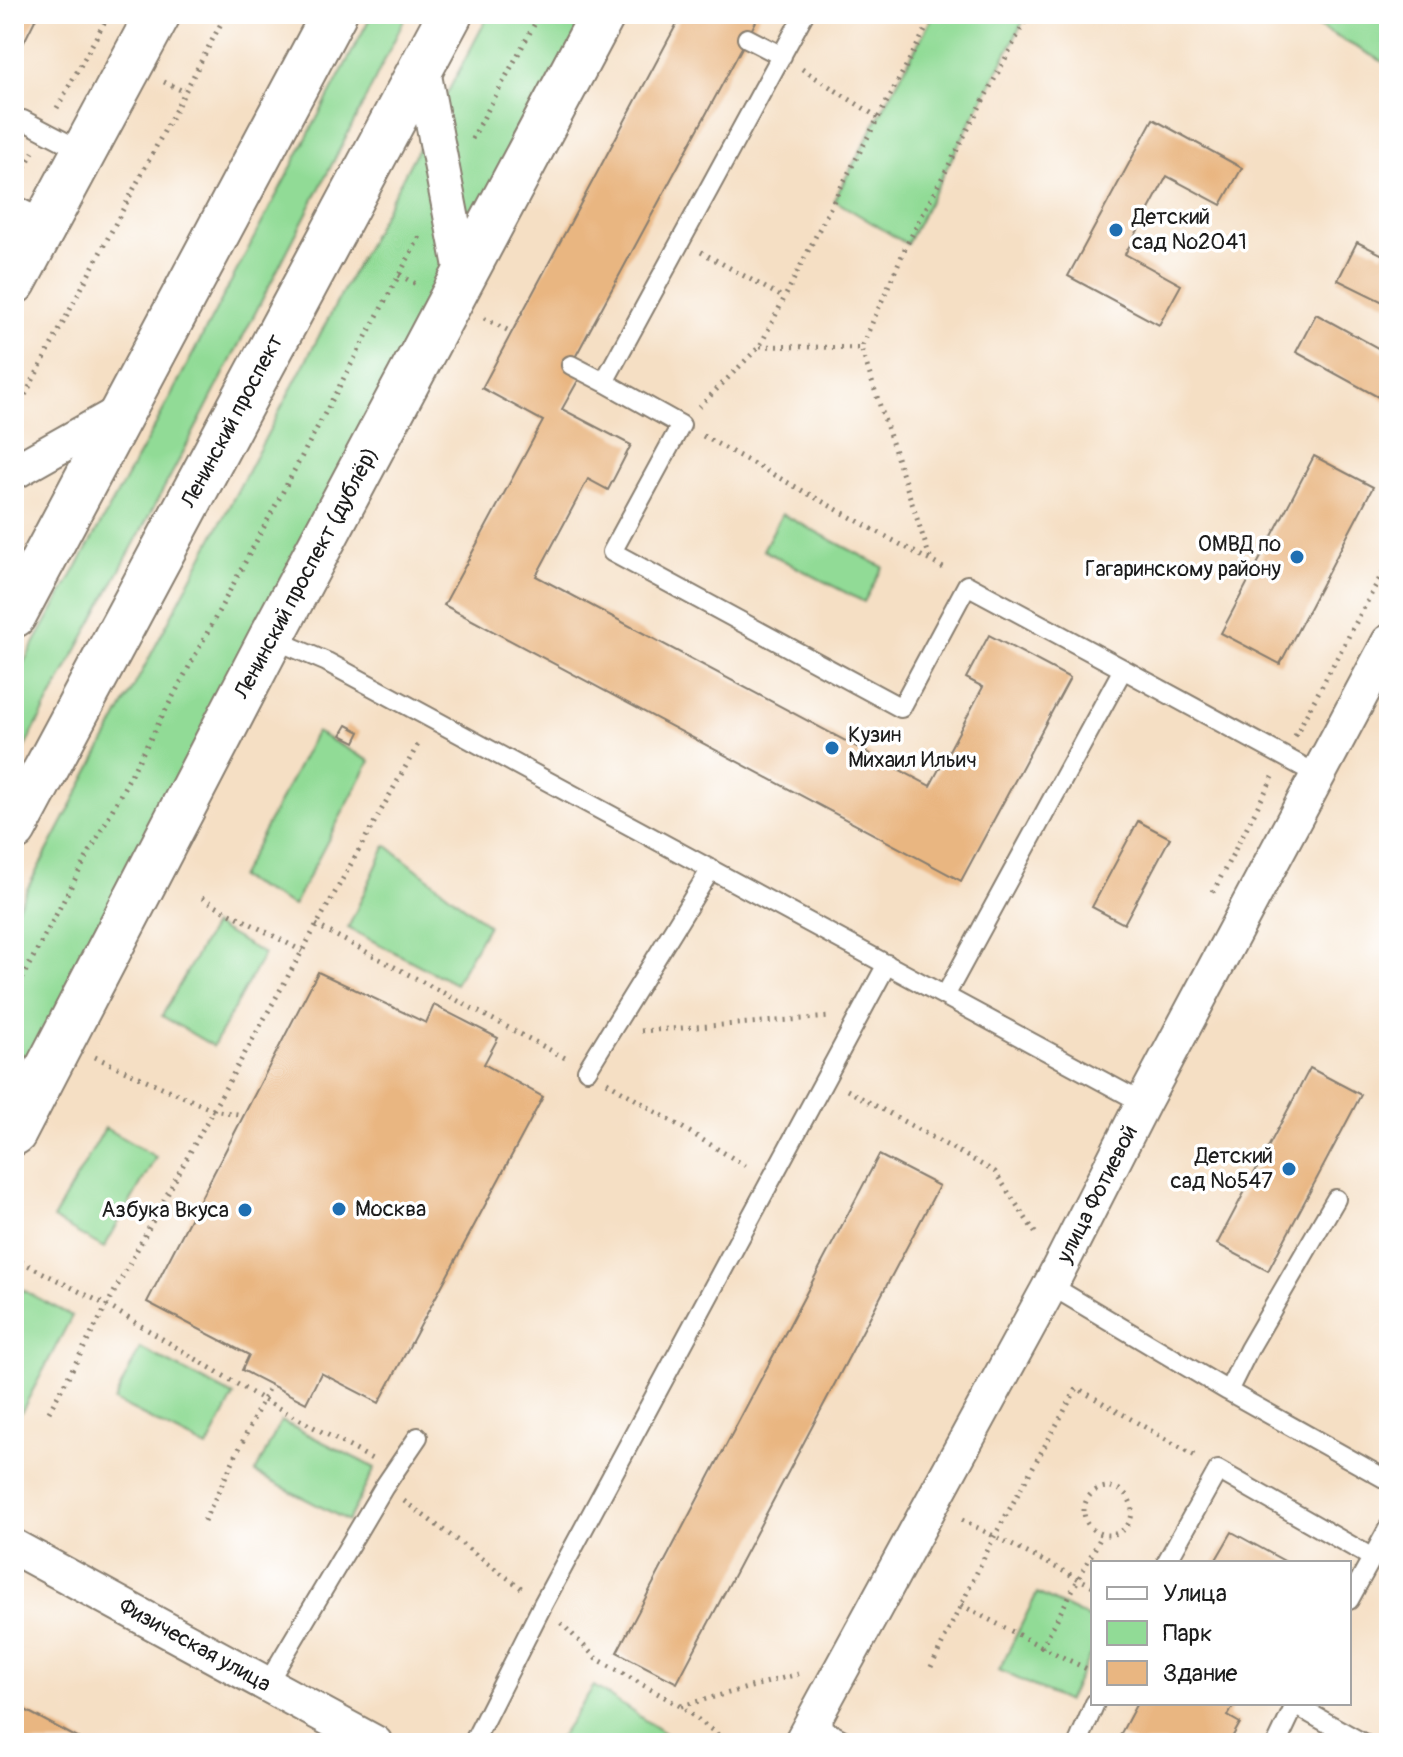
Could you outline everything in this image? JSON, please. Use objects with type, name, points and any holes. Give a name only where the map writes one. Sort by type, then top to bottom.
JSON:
[{"type":"main road","points":[[14,282],[30,213],[84,152],[158,14]]},
{"type":"main road","points":[[14,615],[334,14]]},
{"type":"main road","name":"Ленинский проспект","points":[[14,829],[450,14]]},
{"type":"main road","name":"Ленинский проспект (дублёр)","points":[[14,1133],[271,638],[603,14]]},
{"type":"street","points":[[422,65],[463,277]]},
{"type":"street","points":[[14,472],[124,410]]},
{"type":"street","name":"улица Фотиевой","points":[[807,1733],[1049,1288],[1143,1103],[1389,642]]},
{"type":"street","name":"Физическая улица","points":[[14,1547],[375,1743]]},
{"type":"lane","points":[[604,382],[804,14]]},
{"type":"lane","points":[[747,38],[782,56]]},
{"type":"lane","points":[[23,120],[84,152]]},
{"type":"lane","points":[[571,365],[681,425],[612,552],[901,708],[967,585],[1318,775]]},
{"type":"lane","points":[[271,638],[327,662],[1143,1103]]},
{"type":"lane","points":[[945,996],[1123,669]]},
{"type":"lane","points":[[587,1070],[711,869]]},
{"type":"lane","points":[[473,1743],[543,1604],[887,964]]},
{"type":"lane","points":[[1228,1391],[1336,1199]]},
{"type":"lane","points":[[1049,1288],[1065,1294],[1228,1391],[1389,1481]]},
{"type":"lane","points":[[267,1684],[384,1487],[418,1437]]},
{"type":"lane","points":[[1167,1561],[1218,1470],[1371,1557]]},
{"type":"lane","points":[[1351,1596],[1389,1527]]},
{"type":"lane","points":[[1078,1743],[1094,1705]]},
{"type":"lane","points":[[1277,1743],[1296,1705]]},
{"type":"lane","points":[[1298,1705],[1363,1743]]},
{"type":"lane","points":[[807,1733],[849,1743]]},
{"type":"path","points":[[14,186],[109,14]]},
{"type":"path","points":[[14,416],[226,14]]},
{"type":"path","points":[[14,993],[540,14]]},
{"type":"path","points":[[934,14],[760,346],[681,425],[931,559],[967,585]]},
{"type":"path","points":[[931,559],[861,348],[907,244],[1029,14]]},
{"type":"path","points":[[782,56],[879,118]]},
{"type":"path","points":[[681,241],[784,298]]},
{"type":"path","points":[[497,325],[511,332]]},
{"type":"path","points":[[760,346],[861,348]]},
{"type":"path","points":[[49,1412],[213,1110],[432,719]]},
{"type":"path","points":[[202,898],[302,951]]},
{"type":"path","points":[[316,925],[587,1070],[770,1181]]},
{"type":"path","points":[[608,1033],[859,1015]]},
{"type":"path","points":[[14,1021],[213,1110],[243,1115]]},
{"type":"path","points":[[825,1078],[995,1172],[1036,1234]]},
{"type":"path","points":[[14,1258],[108,1306],[262,1399],[372,1459]]},
{"type":"path","points":[[204,1521],[270,1385]]},
{"type":"path","points":[[931,1667],[994,1537],[1077,1388],[1218,1470]]},
{"type":"path","points":[[1113,1487],[1130,1500],[1130,1521],[1124,1529],[1102,1535],[1086,1522],[1083,1511],[1092,1492],[1113,1487]]},
{"type":"path","points":[[969,1525],[1091,1585]]},
{"type":"path","points":[[1042,1647],[1102,1535]]},
{"type":"path","points":[[961,1605],[1091,1671]]},
{"type":"path","points":[[680,1706],[805,1672]]},
{"type":"green space","points":[[372,14],[407,14],[185,449],[14,767],[14,680],[156,424]]},
{"type":"green space","points":[[489,14],[587,14],[14,1098],[14,914]]},
{"type":"green space","points":[[934,14],[1026,16],[907,244],[834,200]]},
{"type":"green space","points":[[1295,14],[1389,14],[1389,65]]},
{"type":"green space","points":[[782,514],[883,567],[864,602],[763,550]]},
{"type":"green space","points":[[316,732],[370,761],[293,906],[239,878]]},
{"type":"green space","points":[[386,845],[488,925],[455,984],[348,928]]},
{"type":"green space","points":[[213,925],[264,954],[213,1046],[162,1016]]},
{"type":"green space","points":[[105,1128],[156,1157],[104,1248],[53,1219]]},
{"type":"green space","points":[[19,1288],[72,1316],[14,1426],[14,1296]]},
{"type":"green space","points":[[140,1348],[234,1396],[207,1448],[114,1401]]},
{"type":"green space","points":[[281,1421],[375,1468],[348,1521],[255,1473]]},
{"type":"green space","points":[[1037,1593],[1091,1619],[1091,1653],[1067,1702],[999,1670]]},
{"type":"green space","points":[[594,1686],[679,1743],[556,1743]]},
{"type":"building","points":[[14,14],[38,14],[14,62]]},
{"type":"building","points":[[682,14],[760,14],[571,365],[580,377],[562,409],[631,445],[608,490],[588,479],[536,576],[930,786],[983,687],[966,678],[989,635],[1070,678],[961,881],[444,605],[543,421],[482,388]]},
{"type":"building","name":"Детский сад №2041","points":[[1153,119],[1242,168],[1221,205],[1167,176],[1125,254],[1181,285],[1159,325],[1068,276]]},
{"type":"building","points":[[1357,242],[1383,255],[1389,243],[1389,305],[1338,280]]},
{"type":"building","points":[[1316,314],[1389,354],[1389,403],[1296,352]]},
{"type":"building","points":[[1314,456],[1373,487],[1280,664],[1221,633]]},
{"type":"building","points":[[347,725],[360,732],[355,742],[341,735]]},
{"type":"building","points":[[1138,821],[1170,838],[1124,924],[1092,907]]},
{"type":"building","name":"Москва","points":[[318,972],[426,1023],[434,1005],[498,1038],[484,1064],[543,1097],[379,1403],[321,1373],[306,1403],[242,1370],[249,1355],[147,1302]]},
{"type":"building","name":"Детский сад №547","points":[[1310,1068],[1361,1095],[1268,1271],[1217,1244]]},
{"type":"building","points":[[879,1155],[939,1186],[677,1683],[617,1652]]},
{"type":"building","points":[[1232,1532],[1284,1561],[1215,1561]]},
{"type":"building","points":[[14,1704],[87,1743],[14,1743]]},
{"type":"building","points":[[1136,1705],[1234,1705],[1228,1716],[1240,1723],[1229,1743],[1135,1743],[1120,1735]]},
{"type":"place","name":"Детский сад №2041","points":[[1116,230]]},
{"type":"place","name":"ОМВД по Гагаринскому району","points":[[1297,557]]},
{"type":"place","name":"Кузин Михаил Ильич","points":[[832,748]]},
{"type":"place","name":"Детский сад №547","points":[[1289,1169]]},
{"type":"place","name":"Москва","points":[[339,1209]]},
{"type":"place","name":"Азбука Вкуса","points":[[245,1210]]}]
